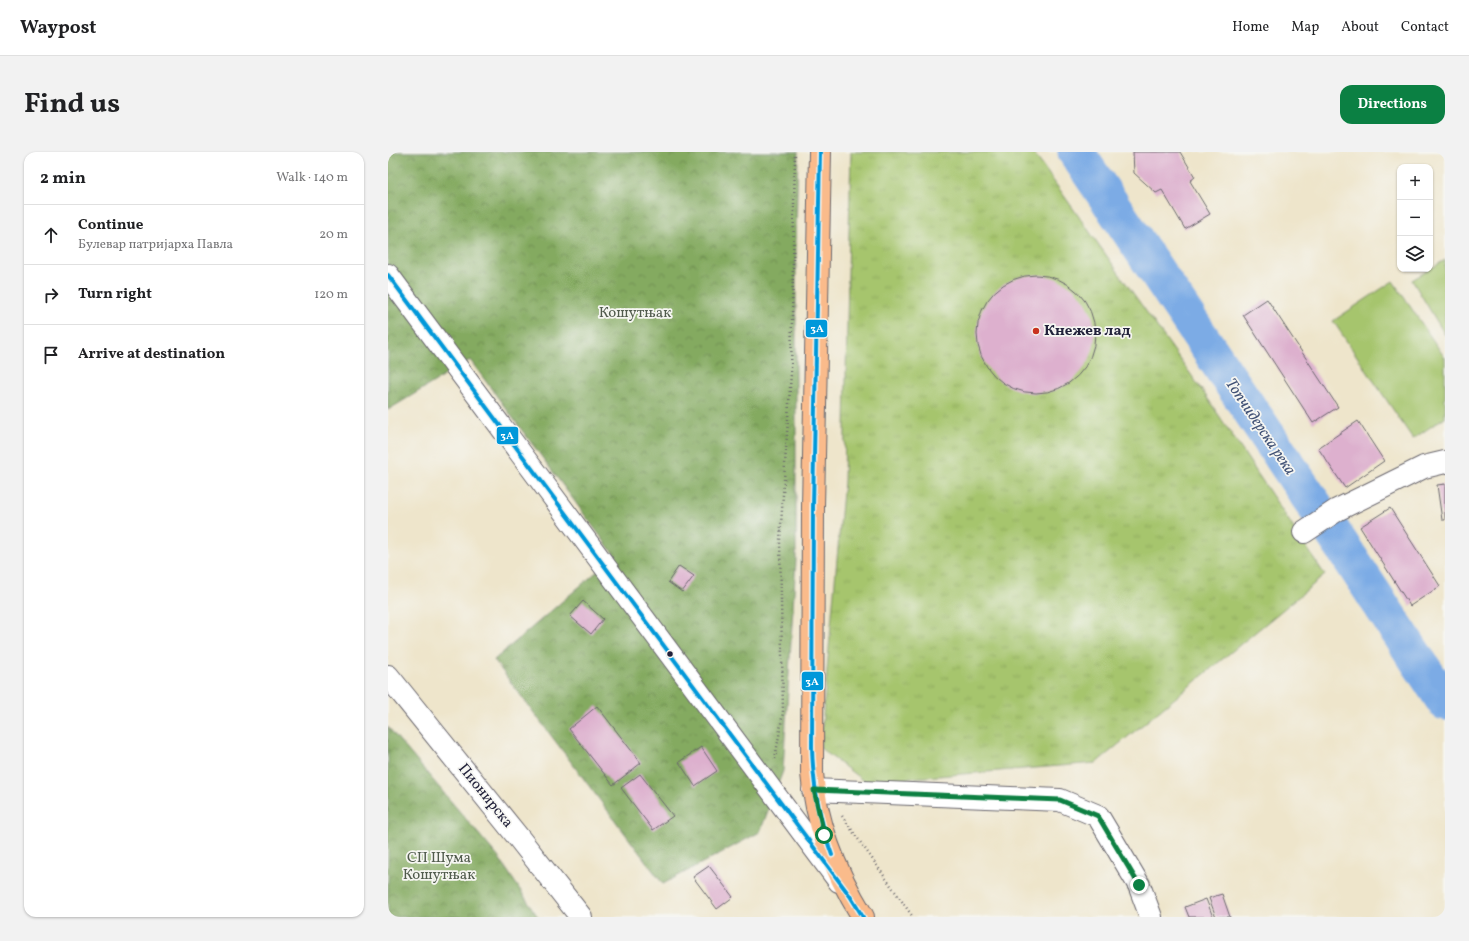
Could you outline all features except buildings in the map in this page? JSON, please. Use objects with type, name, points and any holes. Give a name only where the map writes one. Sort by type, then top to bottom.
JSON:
[{"type":"main road","points":[[820,152],[812,507],[812,747],[824,835],[850,896],[863,917]]},
{"type":"street","points":[[388,275],[850,896]]},
{"type":"street","points":[[1304,532],[1337,510],[1424,467],[1445,462]]},
{"type":"street","name":"Пионирска","points":[[388,676],[581,917]]},
{"type":"street","points":[[819,790],[1060,800],[1098,816],[1139,885],[1152,917]]},
{"type":"path","points":[[770,789],[783,712],[780,540],[792,373],[795,152]]},
{"type":"path","points":[[819,790],[912,917]]},
{"type":"green space","name":"Кошутњак","points":[[388,152],[798,152],[796,233],[796,560],[783,771],[760,832],[663,884],[494,660],[615,556],[470,360],[388,410]]},
{"type":"green space","points":[[851,152],[1033,152],[1204,393],[1325,575],[1096,763],[865,782],[820,748],[844,481]]},
{"type":"green space","points":[[1445,260],[1445,335],[1412,280],[1425,272],[1433,272],[1433,267]]},
{"type":"green space","points":[[1393,281],[1445,358],[1445,417],[1413,439],[1333,321]]},
{"type":"green space","name":"СП Шума Кошутњак","points":[[388,727],[499,858],[538,917],[388,917]]},
{"type":"waterway","name":"Топчидерска река","points":[[1076,152],[1348,555],[1445,702]]},
{"type":"transit line","name":"3A","points":[[820,152],[813,507],[812,747],[818,802],[827,842],[832,855]]},
{"type":"transit line","name":"3A","points":[[388,275],[850,896],[863,917]]},
{"type":"place","name":"Кнежев лад","points":[[1036,331]]},
{"type":"route","points":[[824,835],[816,806],[814,790],[918,793],[1060,800],[1098,816],[1139,885]]}]
